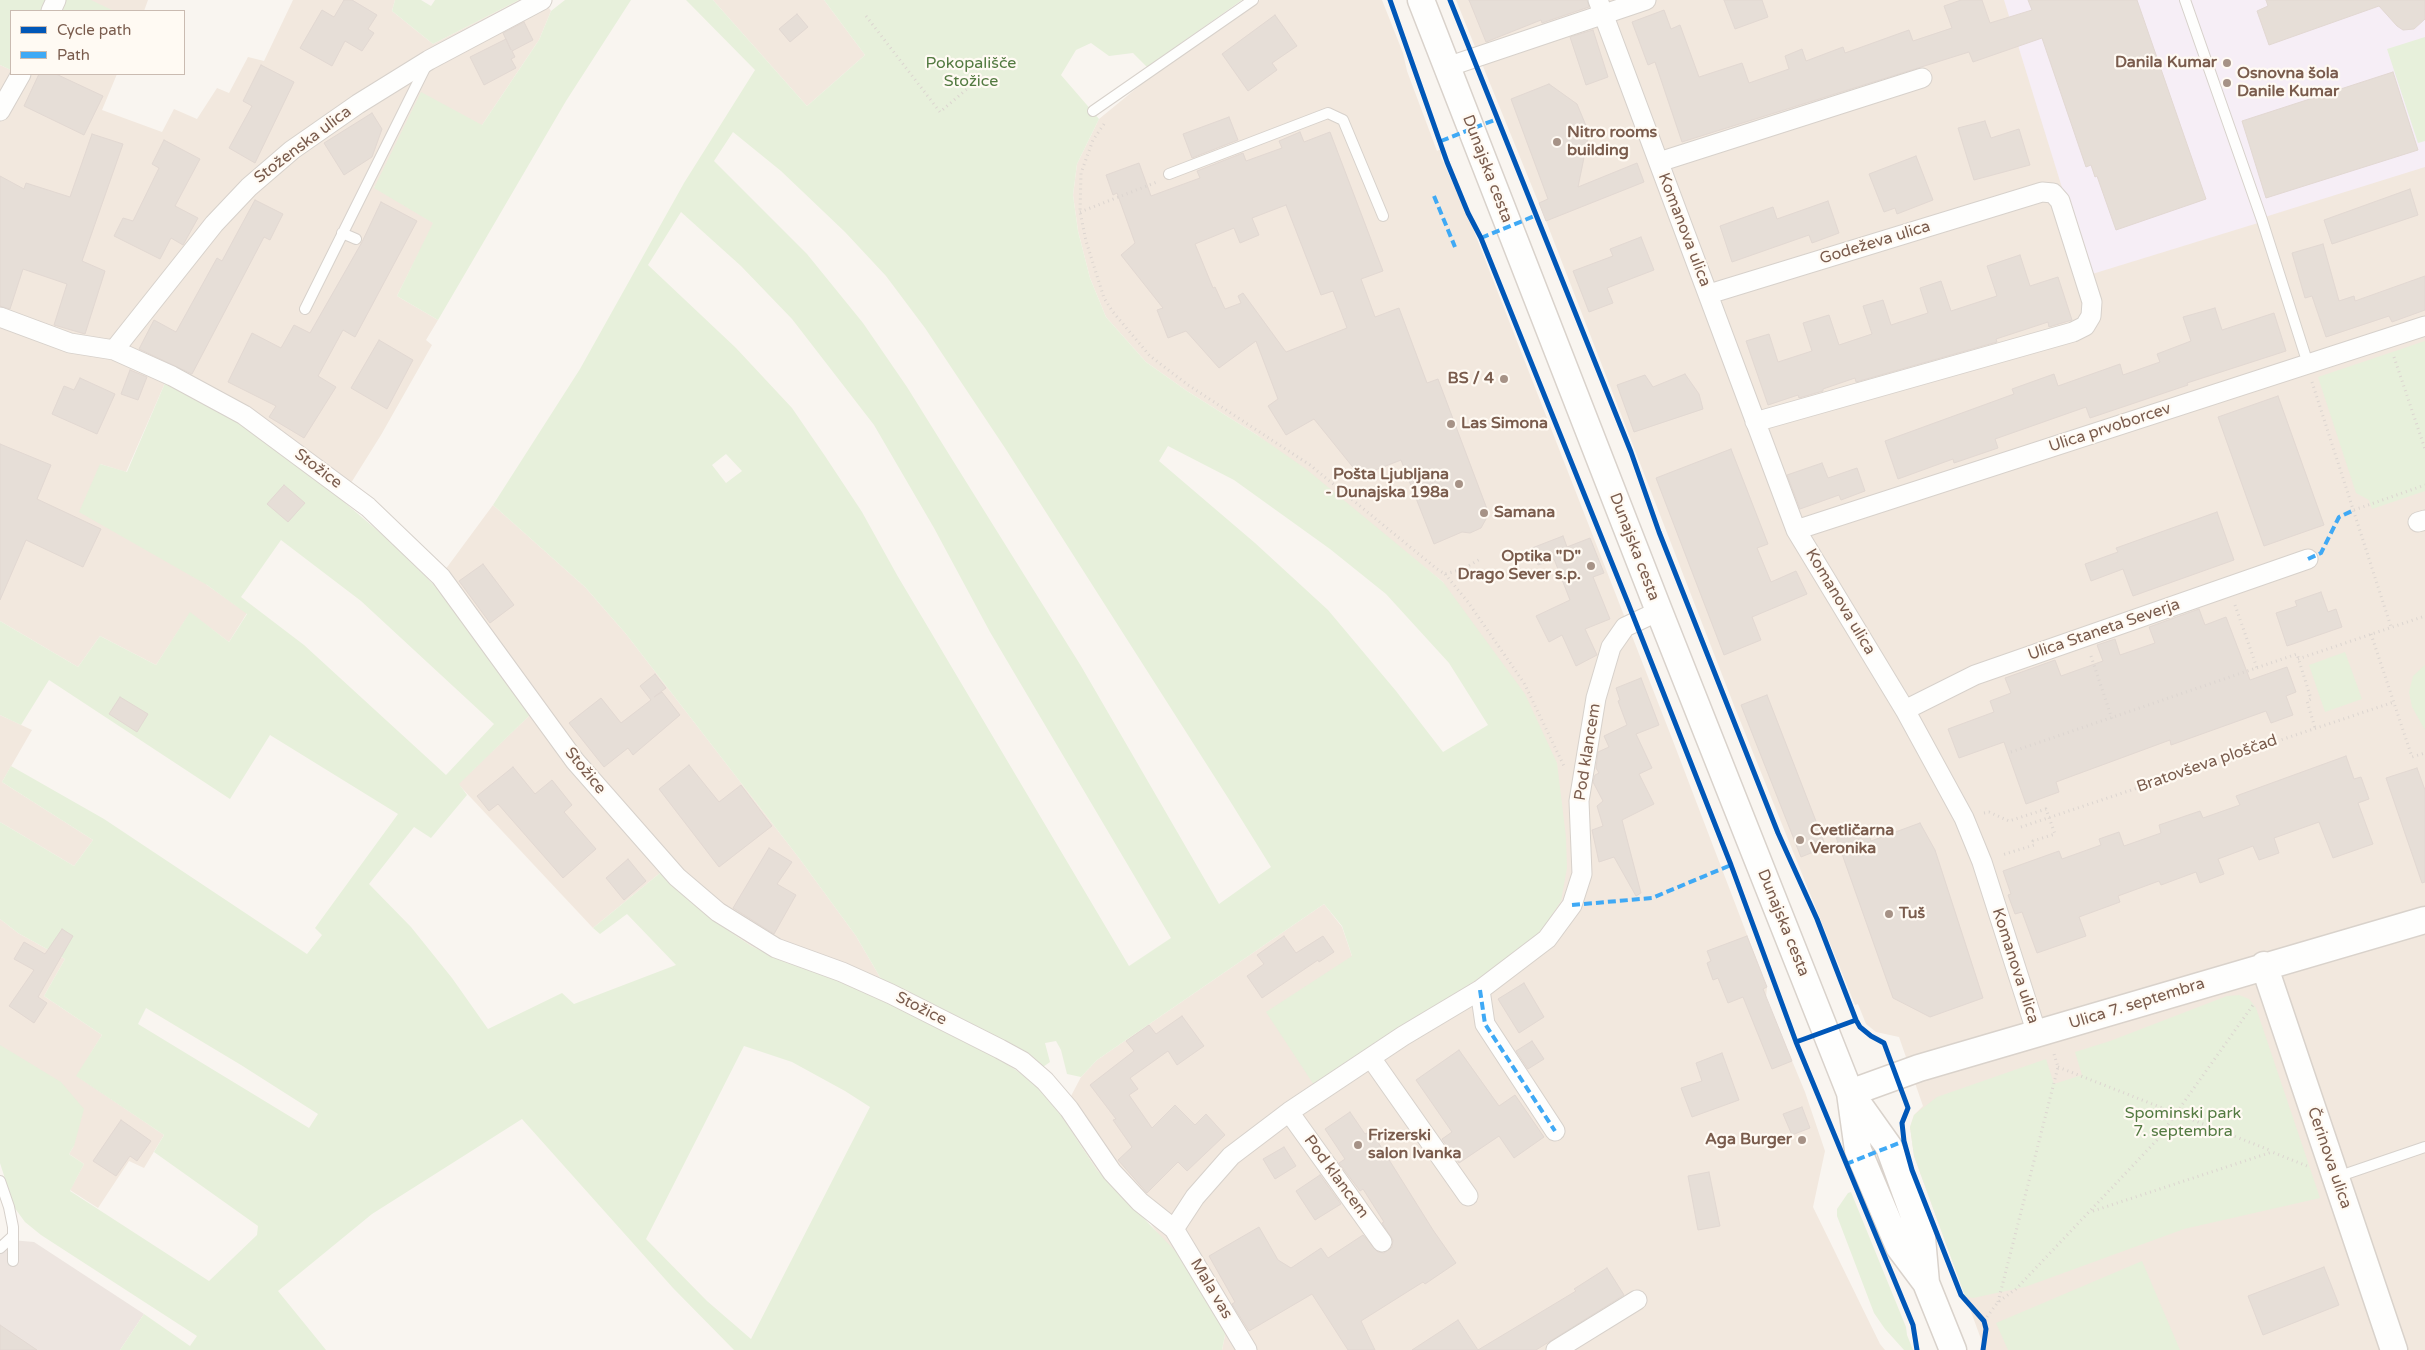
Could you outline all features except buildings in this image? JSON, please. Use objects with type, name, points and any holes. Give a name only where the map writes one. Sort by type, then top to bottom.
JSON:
[{"type":"main road","name":"Dunajska cesta","points":[[1420,0],[1850,1093],[1889,1147],[1922,1238],[1926,1283],[1953,1350]]},
{"type":"main road","name":"Ulica 7. septembra","points":[[1850,1093],[1919,1068],[2264,965],[2425,920]]},
{"type":"main road","name":"Čerinova ulica","points":[[2264,965],[2394,1350]]},
{"type":"street","name":"Stoženska ulica","points":[[114,350],[214,224],[249,187],[292,150],[358,104],[429,60],[542,0]]},
{"type":"street","points":[[1447,67],[1600,7],[1646,0]]},
{"type":"street","name":"Komanova ulica","points":[[1600,7],[1796,530],[1905,710],[1964,818],[1982,862],[2037,1034]]},
{"type":"street","points":[[0,111],[20,75]]},
{"type":"street","name":"Komanova ulica","points":[[1659,162],[1922,78]]},
{"type":"street","name":"Godeževa ulica","points":[[1708,294],[2042,192],[2053,193],[2060,201],[2092,302],[2091,316],[2085,326],[2064,334],[1755,422]]},
{"type":"street","name":"Stožice","points":[[0,317],[70,343],[114,350],[172,376],[244,415],[368,507],[441,577],[582,768],[677,877],[718,912],[776,948],[842,972],[891,994],[1022,1061],[1044,1081],[1069,1109],[1112,1172],[1140,1202],[1174,1229]]},
{"type":"street","name":"Ulica prvoborcev","points":[[1796,530],[2425,326]]},
{"type":"street","name":"Ulica Staneta Severja","points":[[1905,710],[1976,675],[2308,559]]},
{"type":"street","name":"Pod klancem","points":[[1174,1229],[1195,1197],[1231,1156],[1290,1112],[1371,1058],[1480,990],[1547,939],[1572,905],[1582,874],[1580,801],[1596,698],[1611,647],[1625,627],[1659,611]]},
{"type":"street","points":[[1480,990],[1485,1024],[1555,1131]]},
{"type":"street","points":[[1371,1058],[1468,1196]]},
{"type":"street","name":"Pod klancem","points":[[1290,1112],[1382,1242]]},
{"type":"street","name":"Mala vas","points":[[1174,1229],[1247,1350]]},
{"type":"street","points":[[1556,1350],[1637,1300]]},
{"type":"lane","points":[[1093,112],[1253,0]]},
{"type":"lane","points":[[2185,0],[2262,220],[2308,364]]},
{"type":"lane","points":[[304,309],[429,60]]},
{"type":"lane","points":[[1169,174],[1328,113],[1343,120],[1383,216]]},
{"type":"lane","points":[[342,233],[356,239]]},
{"type":"lane","points":[[2336,1177],[2425,1146]]},
{"type":"lane","points":[[0,1181],[9,1206],[13,1236],[13,1261]]},
{"type":"lane","points":[[0,1248],[13,1236]]},
{"type":"path","points":[[866,16],[940,112],[982,76]]},
{"type":"path","points":[[1114,97],[1115,108],[1093,140],[1081,173],[1080,212],[1086,241],[1104,298],[1113,312],[1150,356],[1195,389],[1310,465],[1445,574],[1468,602],[1524,683],[1580,801]]},
{"type":"path","points":[[1080,212],[1157,182],[1169,174]]},
{"type":"path","points":[[2387,339],[2425,449]]},
{"type":"path","points":[[2308,364],[2313,387],[2391,627]]},
{"type":"path","points":[[2354,510],[2425,486]]},
{"type":"path","points":[[1445,574],[1463,569],[1482,558]]},
{"type":"path","points":[[2228,586],[2257,668]]},
{"type":"path","points":[[2298,659],[2425,616]]},
{"type":"path","points":[[2371,634],[2412,757],[2425,753]]},
{"type":"path","points":[[2084,636],[2112,719]]},
{"type":"path","points":[[2010,752],[2112,719],[2297,654],[2311,699],[2307,701],[2316,728]]},
{"type":"path","points":[[1964,818],[1989,812],[2009,821],[2046,809],[2050,818],[2054,834],[2033,841],[2034,845],[1982,862]]},
{"type":"path","points":[[1984,1321],[1998,1302],[2016,1289],[2092,1211],[2157,1140],[2256,1000],[2255,996],[2273,990]]},
{"type":"path","points":[[1998,1302],[2058,1067],[2336,1177]]},
{"type":"path","points":[[2092,1211],[2272,1152]]},
{"type":"shaded area","points":[[48,0],[148,0],[144,10],[43,10]]},
{"type":"shaded area","points":[[293,0],[395,0],[392,11],[433,44],[519,0],[544,0],[551,11],[539,40],[482,125],[374,187],[434,223],[397,296],[438,320],[426,340],[432,345],[381,435],[341,499],[303,467],[165,383],[126,472],[100,464],[207,585],[247,613],[229,642],[190,613],[156,665],[100,636],[78,667],[0,621],[0,65],[10,70],[10,75],[117,75],[102,110],[162,132],[174,109],[197,119],[217,88],[229,93],[248,57],[264,61]]},
{"type":"shaded area","points":[[713,0],[824,0],[865,55],[807,106]]},
{"type":"shaded area","points":[[1260,0],[1382,0],[1403,53],[1407,71],[1437,151],[1441,149],[1441,157],[1472,226],[1673,741],[1767,987],[1766,998],[1805,1092],[1825,1151],[1813,1207],[1880,1344],[1885,1350],[1222,1350],[1226,1330],[1148,1220],[1129,1204],[1097,1170],[1061,1115],[1081,1077],[1097,1060],[1324,904],[1342,927],[1352,956],[1561,901],[1443,582],[1257,435],[1187,391],[1146,362],[1106,317],[1090,278],[1078,231],[1073,195],[1077,164],[1099,119],[1155,73]]},
{"type":"shaded area","points":[[1456,0],[2425,0],[2425,1350],[1985,1350],[1914,1156],[1910,1127],[1914,1115],[1923,1106],[1899,1037],[1876,1032],[1866,1024],[1858,1004],[1855,1005],[1735,708],[1546,221]]},
{"type":"shaded area","name":"Osnovna šola Danile Kumar","points":[[2004,0],[2425,0],[2425,167],[2268,216],[2258,223],[2089,275]]},
{"type":"shaded area","points":[[493,505],[585,587],[626,634],[799,858],[856,936],[881,979],[809,970],[787,963],[751,946],[710,918],[660,873],[593,928],[458,784],[530,715],[432,583],[448,566]]},
{"type":"shaded area","points":[[0,715],[32,730],[2,782],[93,840],[74,866],[0,822]]},
{"type":"shaded area","points":[[0,919],[18,933],[65,959],[44,996],[102,1035],[77,1076],[164,1135],[144,1168],[129,1161],[98,1208],[70,1190],[84,1164],[69,1154],[74,1146],[1,1111],[0,1114]]},
{"type":"shaded area","points":[[0,1239],[34,1242],[144,1314],[120,1350],[0,1350]]},
{"type":"green space","points":[[0,0],[48,0],[43,10],[10,10],[10,70],[0,65]]},
{"type":"green space","points":[[65,0],[91,0],[112,10],[60,10]]},
{"type":"green space","points":[[395,0],[421,0],[431,6],[435,0],[519,0],[433,44],[392,11]]},
{"type":"green space","points":[[565,0],[631,0],[566,101],[438,320],[397,296],[433,223],[374,188],[421,92],[482,125],[539,40],[551,11]]},
{"type":"green space","name":"Pokopališče Stožice","points":[[686,0],[713,0],[807,106],[865,55],[824,0],[1242,0],[1147,67],[1133,53],[1109,56],[1091,43],[1076,50],[1061,75],[1099,119],[1077,164],[1073,195],[1078,231],[1090,278],[1106,317],[1146,362],[1306,469],[1443,582],[1525,694],[1557,763],[1566,837],[1567,868],[1561,901],[1540,933],[1507,960],[1314,1085],[1266,1012],[1352,956],[1342,926],[1324,904],[1097,1060],[1081,1077],[1067,1074],[1061,1050],[1056,1041],[1045,1043],[1050,1062],[1043,1067],[952,1014],[881,979],[856,936],[799,858],[626,634],[585,587],[493,505],[580,369],[684,183],[755,70]],"holes":[[[733,132],[781,171],[845,232],[886,276],[925,328],[1005,448],[1271,867],[1219,904],[1081,666],[907,387],[863,323],[807,254],[714,161]],[[681,212],[741,266],[792,319],[874,425],[934,528],[990,632],[1171,938],[1129,966],[897,575],[862,512],[825,456],[792,408],[736,348],[648,265]],[[1168,446],[1234,480],[1330,549],[1386,594],[1449,663],[1488,725],[1443,752],[1396,691],[1328,610],[1255,543],[1159,461]],[[726,454],[742,471],[726,483],[712,465]]]},
{"type":"green space","points":[[2425,37],[2425,141],[2418,143],[2387,49]]},
{"type":"green space","points":[[2425,341],[2425,491],[2372,509],[2369,500],[2356,493],[2318,377]]},
{"type":"green space","points":[[165,383],[231,416],[303,467],[391,542],[432,583],[459,616],[530,715],[459,784],[467,795],[431,838],[414,827],[369,884],[411,927],[452,978],[488,1029],[562,993],[574,1004],[676,965],[627,914],[600,934],[593,928],[660,873],[710,918],[751,946],[787,963],[838,976],[997,1057],[1033,1082],[1061,1115],[1097,1170],[1186,1262],[1226,1330],[1222,1350],[734,1350],[673,1288],[522,1119],[372,1214],[278,1291],[326,1350],[120,1350],[144,1314],[190,1346],[197,1336],[41,1235],[25,1222],[14,1207],[0,1163],[0,1045],[61,1082],[84,1109],[74,1146],[69,1154],[84,1164],[70,1191],[209,1281],[257,1235],[258,1226],[154,1152],[164,1135],[76,1076],[102,1035],[44,996],[65,959],[18,933],[0,919],[0,822],[74,866],[93,840],[2,782],[11,766],[104,819],[307,954],[322,935],[315,928],[398,814],[270,735],[230,799],[49,680],[21,725],[0,715],[0,621],[78,667],[100,636],[156,665],[190,612],[229,642],[247,614],[207,585],[79,512],[100,464],[127,472]],"holes":[[[281,540],[361,601],[494,724],[446,775],[304,645],[241,597]],[[146,1008],[318,1114],[309,1128],[138,1024]],[[744,1046],[792,1062],[870,1107],[751,1339],[707,1301],[646,1239]]]},
{"type":"green space","points":[[2345,652],[2362,699],[2325,712],[2309,665]]},
{"type":"green space","points":[[2425,665],[2425,730],[2412,707],[2409,692],[2413,676]]},
{"type":"green space","name":"Spominski park 7. septembra","points":[[2239,995],[2249,999],[2256,1008],[2320,1198],[2184,1229],[2025,1287],[1973,1298],[1965,1296],[1914,1156],[1910,1127],[1914,1115],[1937,1097],[2046,1059],[2054,1084],[2082,1075],[2075,1052],[2110,1041],[2227,996]]},
{"type":"green space","points":[[1851,1192],[1906,1327],[1913,1350],[1904,1350],[1885,1329],[1874,1313],[1837,1216],[1837,1209],[1848,1193]]},
{"type":"green space","points":[[2142,1261],[2180,1350],[2008,1350],[1996,1323]]},
{"type":"marked path","points":[[1441,141],[1497,119]]},
{"type":"marked path","points":[[1434,196],[1455,247]]},
{"type":"marked path","points":[[1481,238],[1537,215]]},
{"type":"marked path","points":[[2308,559],[2321,553],[2339,517],[2354,510]]},
{"type":"marked path","points":[[1572,905],[1652,898],[1731,865]]},
{"type":"marked path","points":[[1480,990],[1485,1024],[1555,1131]]},
{"type":"marked path","points":[[1846,1164],[1904,1141]]},
{"type":"cycle path","points":[[1390,0],[1447,162],[1468,213],[1481,238],[1628,603],[1731,865],[1796,1042],[1913,1325],[1917,1350]]},
{"type":"cycle path","points":[[1450,0],[1631,452],[1659,532],[1778,833],[1817,919],[1856,1020],[1860,1027],[1884,1043],[1908,1108],[1902,1123],[1904,1141],[1912,1170],[1961,1295],[1984,1321],[1986,1329],[1983,1350]]},
{"type":"cycle path","points":[[1796,1042],[1856,1020]]},
{"type":"place","name":"Danila Kumar","points":[[2227,63]]},
{"type":"place","name":"Osnovna šola Danile Kumar","points":[[2227,83]]},
{"type":"place","name":"Nitro rooms building","points":[[1557,142]]},
{"type":"place","name":"BS / 4","points":[[1504,379]]},
{"type":"place","name":"Las Simona","points":[[1451,424]]},
{"type":"place","name":"Pošta Ljubljana - Dunajska 198a","points":[[1459,484]]},
{"type":"place","name":"Samana","points":[[1484,513]]},
{"type":"place","name":"Optika \"D\" Drago Sever s.p.","points":[[1591,566]]},
{"type":"place","name":"Cvetličarna Veronika","points":[[1800,840]]},
{"type":"place","name":"Tuš","points":[[1889,914]]},
{"type":"place","name":"Aga Burger","points":[[1802,1140]]},
{"type":"place","name":"Frizerski salon Ivanka","points":[[1358,1145]]}]
